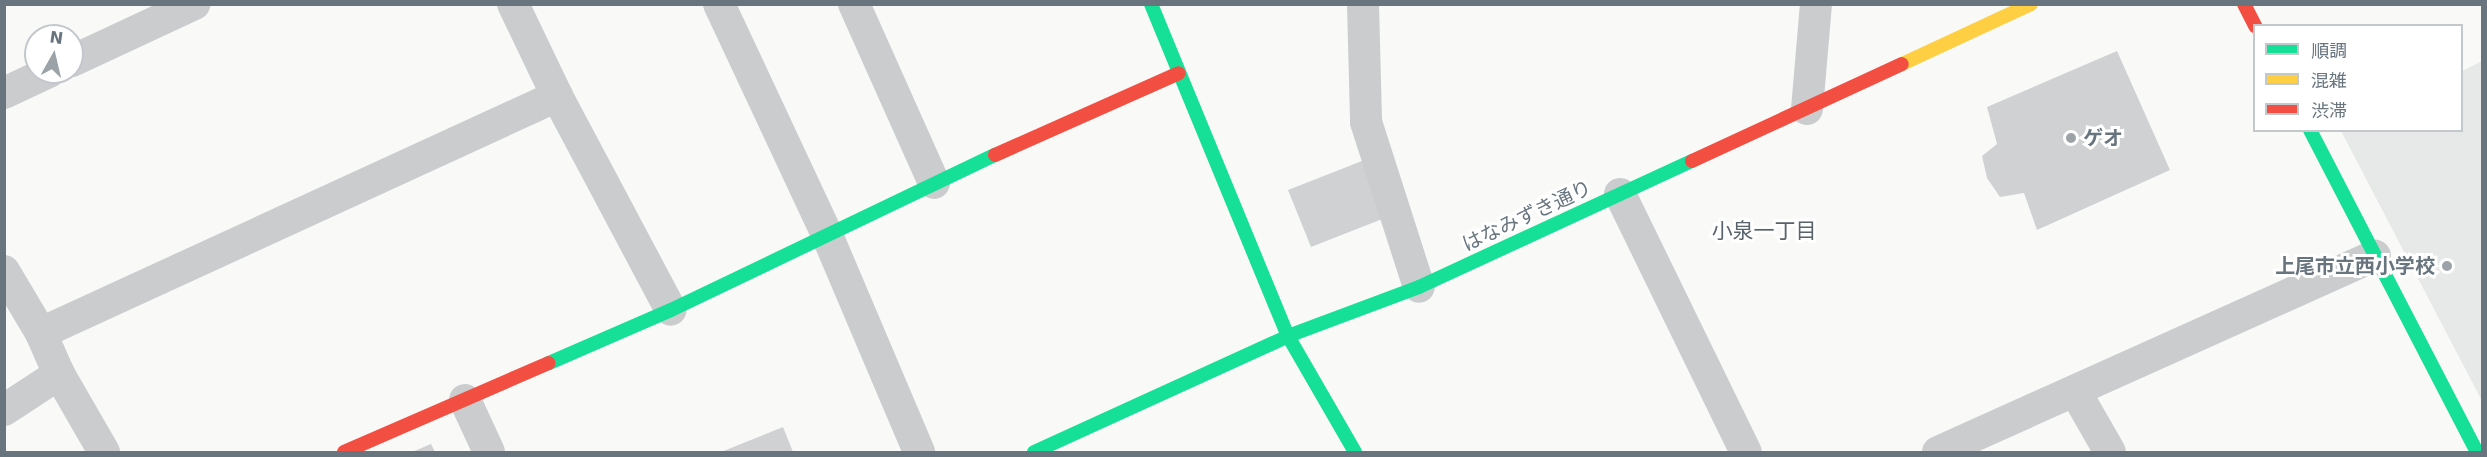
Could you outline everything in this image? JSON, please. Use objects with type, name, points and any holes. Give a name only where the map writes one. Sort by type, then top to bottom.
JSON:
[{"type":"street","points":[[84,55],[194,4]]},
{"type":"street","points":[[513,4],[557,96],[671,310]]},
{"type":"street","points":[[719,4],[827,235],[920,453]]},
{"type":"street","points":[[854,4],[934,183]]},
{"type":"street","points":[[1151,4],[1288,336],[1356,453]]},
{"type":"street","points":[[1363,4],[1366,122],[1419,287]]},
{"type":"street","points":[[1807,109],[1816,4]]},
{"type":"street","name":"はなみずき通り","points":[[1035,453],[1288,336],[1419,287],[2031,4]]},
{"type":"street","points":[[2244,4],[2254,24]]},
{"type":"street","points":[[344,453],[671,310],[934,183],[1179,73]]},
{"type":"street","points":[[4,93],[24,84]]},
{"type":"street","points":[[41,333],[557,96]]},
{"type":"street","points":[[2311,132],[2478,453]]},
{"type":"street","points":[[1620,194],[1746,453]]},
{"type":"street","points":[[1938,453],[2375,256]]},
{"type":"street","points":[[4,272],[41,333],[59,374],[104,453]]},
{"type":"street","points":[[4,410],[59,374]]},
{"type":"street","points":[[2075,391],[2110,453]]},
{"type":"street","points":[[465,400],[489,453]]},
{"type":"shaded area","name":"上尾市立西小学校","points":[[2482,61],[2482,401],[2342,132],[2463,132],[2463,70]]},
{"type":"building","points":[[2117,51],[2170,170],[2037,230],[2024,193],[2000,197],[1987,178],[1982,156],[1997,144],[1987,107]]},
{"type":"building","points":[[1367,159],[1390,216],[1311,247],[1288,190]]},
{"type":"building","points":[[783,427],[793,452],[721,452]]},
{"type":"building","points":[[431,444],[435,452],[412,452]]},
{"type":"traffic: fast","points":[[1151,4],[1288,336],[1355,452]]},
{"type":"traffic: fast","points":[[2311,132],[2477,452]]},
{"type":"traffic: fast","points":[[549,363],[671,310],[995,155]]},
{"type":"traffic: fast","points":[[1034,452],[1288,336],[1419,287],[1692,161]]},
{"type":"traffic: slow","points":[[1902,64],[2031,4]]},
{"type":"traffic: jam","points":[[2244,4],[2254,24]]},
{"type":"traffic: jam","points":[[1692,161],[1902,64]]},
{"type":"traffic: jam","points":[[995,155],[1179,73]]},
{"type":"traffic: jam","points":[[344,452],[549,363]]},
{"type":"place","name":"ゲオ","points":[[2071,138]]},
{"type":"place","name":"上尾市立西小学校","points":[[2447,266]]},
{"type":"district","name":"小泉一丁目","points":[[1764,231]]}]
